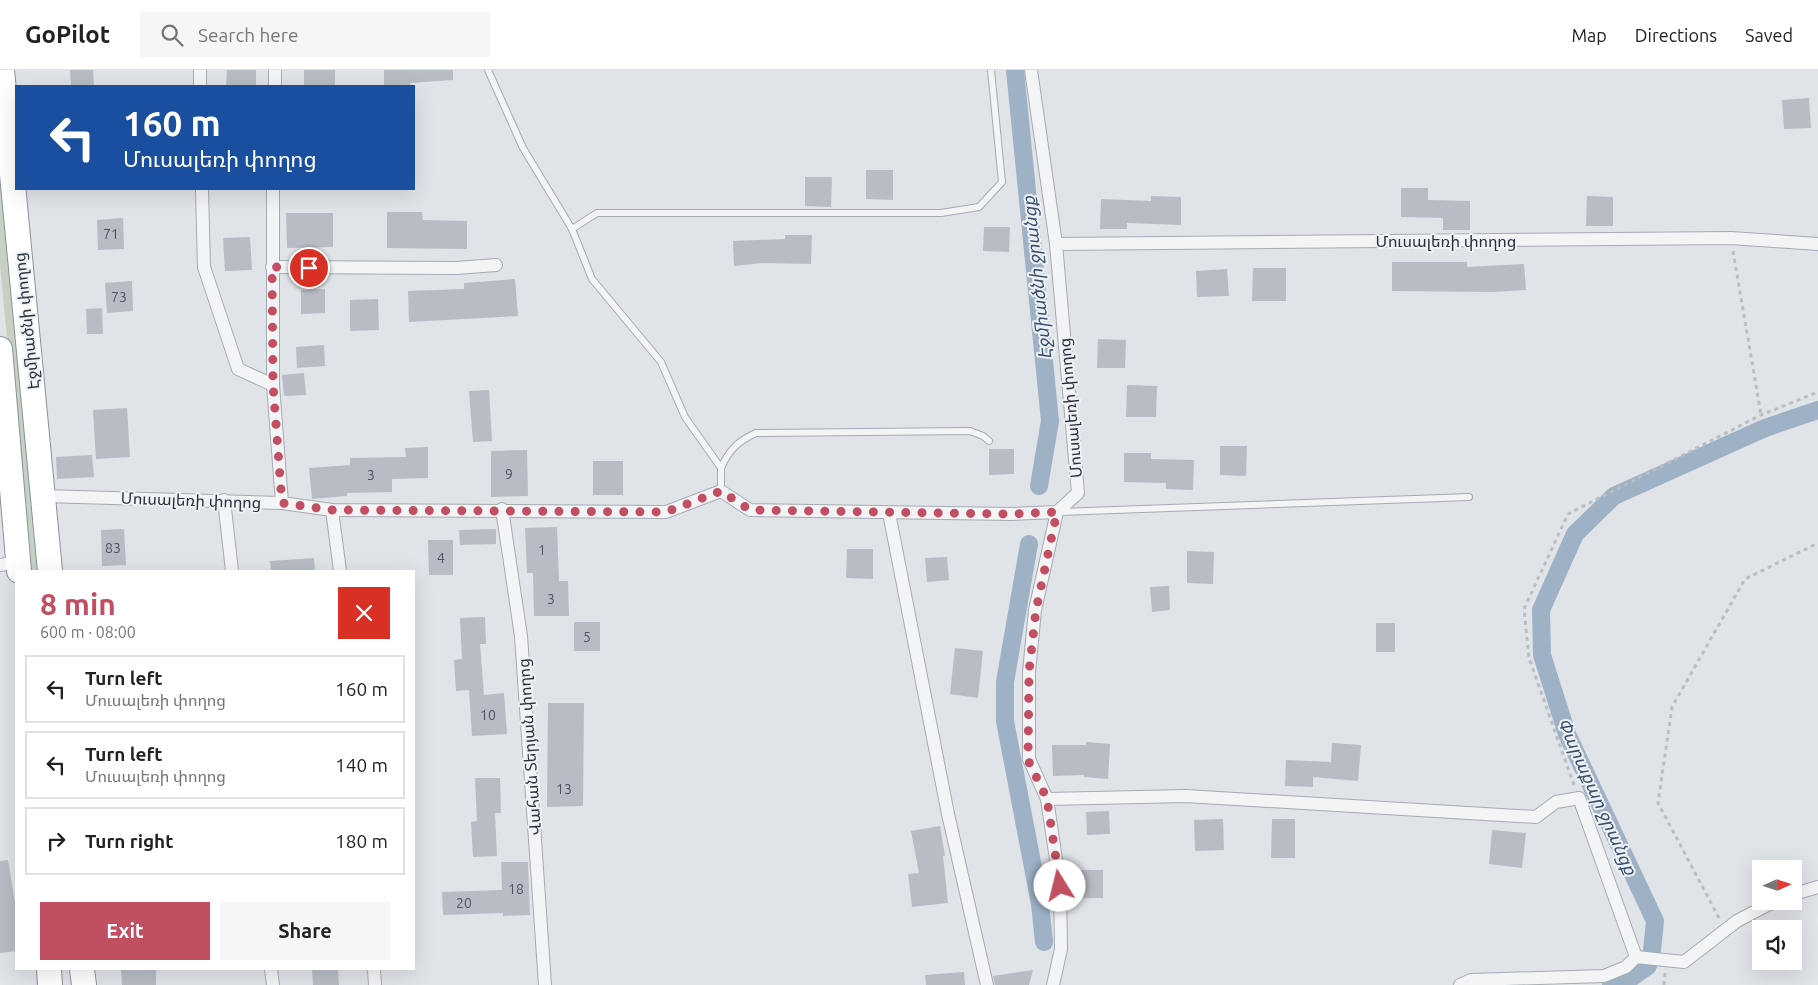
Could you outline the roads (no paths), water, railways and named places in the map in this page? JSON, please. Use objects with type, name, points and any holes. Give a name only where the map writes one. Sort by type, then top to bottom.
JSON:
[{"type":"highway","name":"Էջմիածնի փողոց","points":[[2,70],[4,130],[44,496],[50,570]]},
{"type":"highway","name":"Էջմիածնի փողոց","points":[[0,349],[12,566]]},
{"type":"highway","points":[[49,970],[50,985]]},
{"type":"highway","points":[[82,970],[84,985]]},
{"type":"street","points":[[200,70],[200,85]]},
{"type":"street","points":[[275,70],[275,85]]},
{"type":"street","points":[[1031,70],[1056,244]]},
{"type":"street","points":[[202,190],[204,267],[238,370],[273,385]]},
{"type":"street","points":[[273,190],[273,385],[282,503]]},
{"type":"street","name":"Մուսալեռի փողոց","points":[[1057,512],[1078,494],[1056,244],[1731,238],[1818,244]]},
{"type":"street","points":[[272,267],[456,268],[496,265]]},
{"type":"street","points":[[721,491],[750,510],[1011,514],[1057,512],[1036,610],[1029,672],[1028,760],[1047,799],[1060,886],[1061,949],[1053,985]]},
{"type":"street","name":"Մուսալեռի փողոց","points":[[44,496],[224,500],[282,503],[332,510],[666,512],[721,491]]},
{"type":"street","points":[[224,500],[232,570]]},
{"type":"street","points":[[332,510],[340,570]]},
{"type":"street","name":"Վահան Տերյան փողոց","points":[[502,510],[521,636],[545,985]]},
{"type":"street","points":[[889,513],[948,814],[987,985]]},
{"type":"street","points":[[1047,799],[1186,796],[1536,817],[1556,802],[1579,798],[1636,957]]},
{"type":"street","points":[[1802,892],[1818,887]]},
{"type":"street","points":[[1636,957],[1684,962],[1737,921],[1758,910]]},
{"type":"street","points":[[1460,985],[1471,980],[1604,976],[1626,967],[1636,957]]},
{"type":"street","points":[[272,970],[273,985]]},
{"type":"street","points":[[374,970],[375,985]]},
{"type":"lane","points":[[488,70],[523,148],[572,229],[592,279],[661,362],[686,417],[721,468]]},
{"type":"lane","points":[[572,229],[597,213],[941,213],[979,207],[1002,182],[991,70]]},
{"type":"lane","points":[[721,491],[721,468],[727,454],[740,440],[756,433],[970,431],[984,436],[989,441]]},
{"type":"lane","points":[[1057,512],[1469,497]]},
{"type":"waterway","name":"Էջմիածնի ջրանցք","points":[[1015,70],[1050,421],[1039,486]]},
{"type":"waterway","name":"Փարաքար ջրանցք","points":[[1652,950],[1655,921],[1567,734],[1542,655],[1541,610],[1575,534],[1614,496],[1765,428],[1818,410]]},
{"type":"waterway","name":"Էջմիածնի ջրանցք","points":[[1029,544],[1005,682],[1005,721],[1040,904],[1044,942]]},
{"type":"waterway","name":"Փարաքար ջրանցք","points":[[1611,985],[1624,983],[1648,966]]}]
